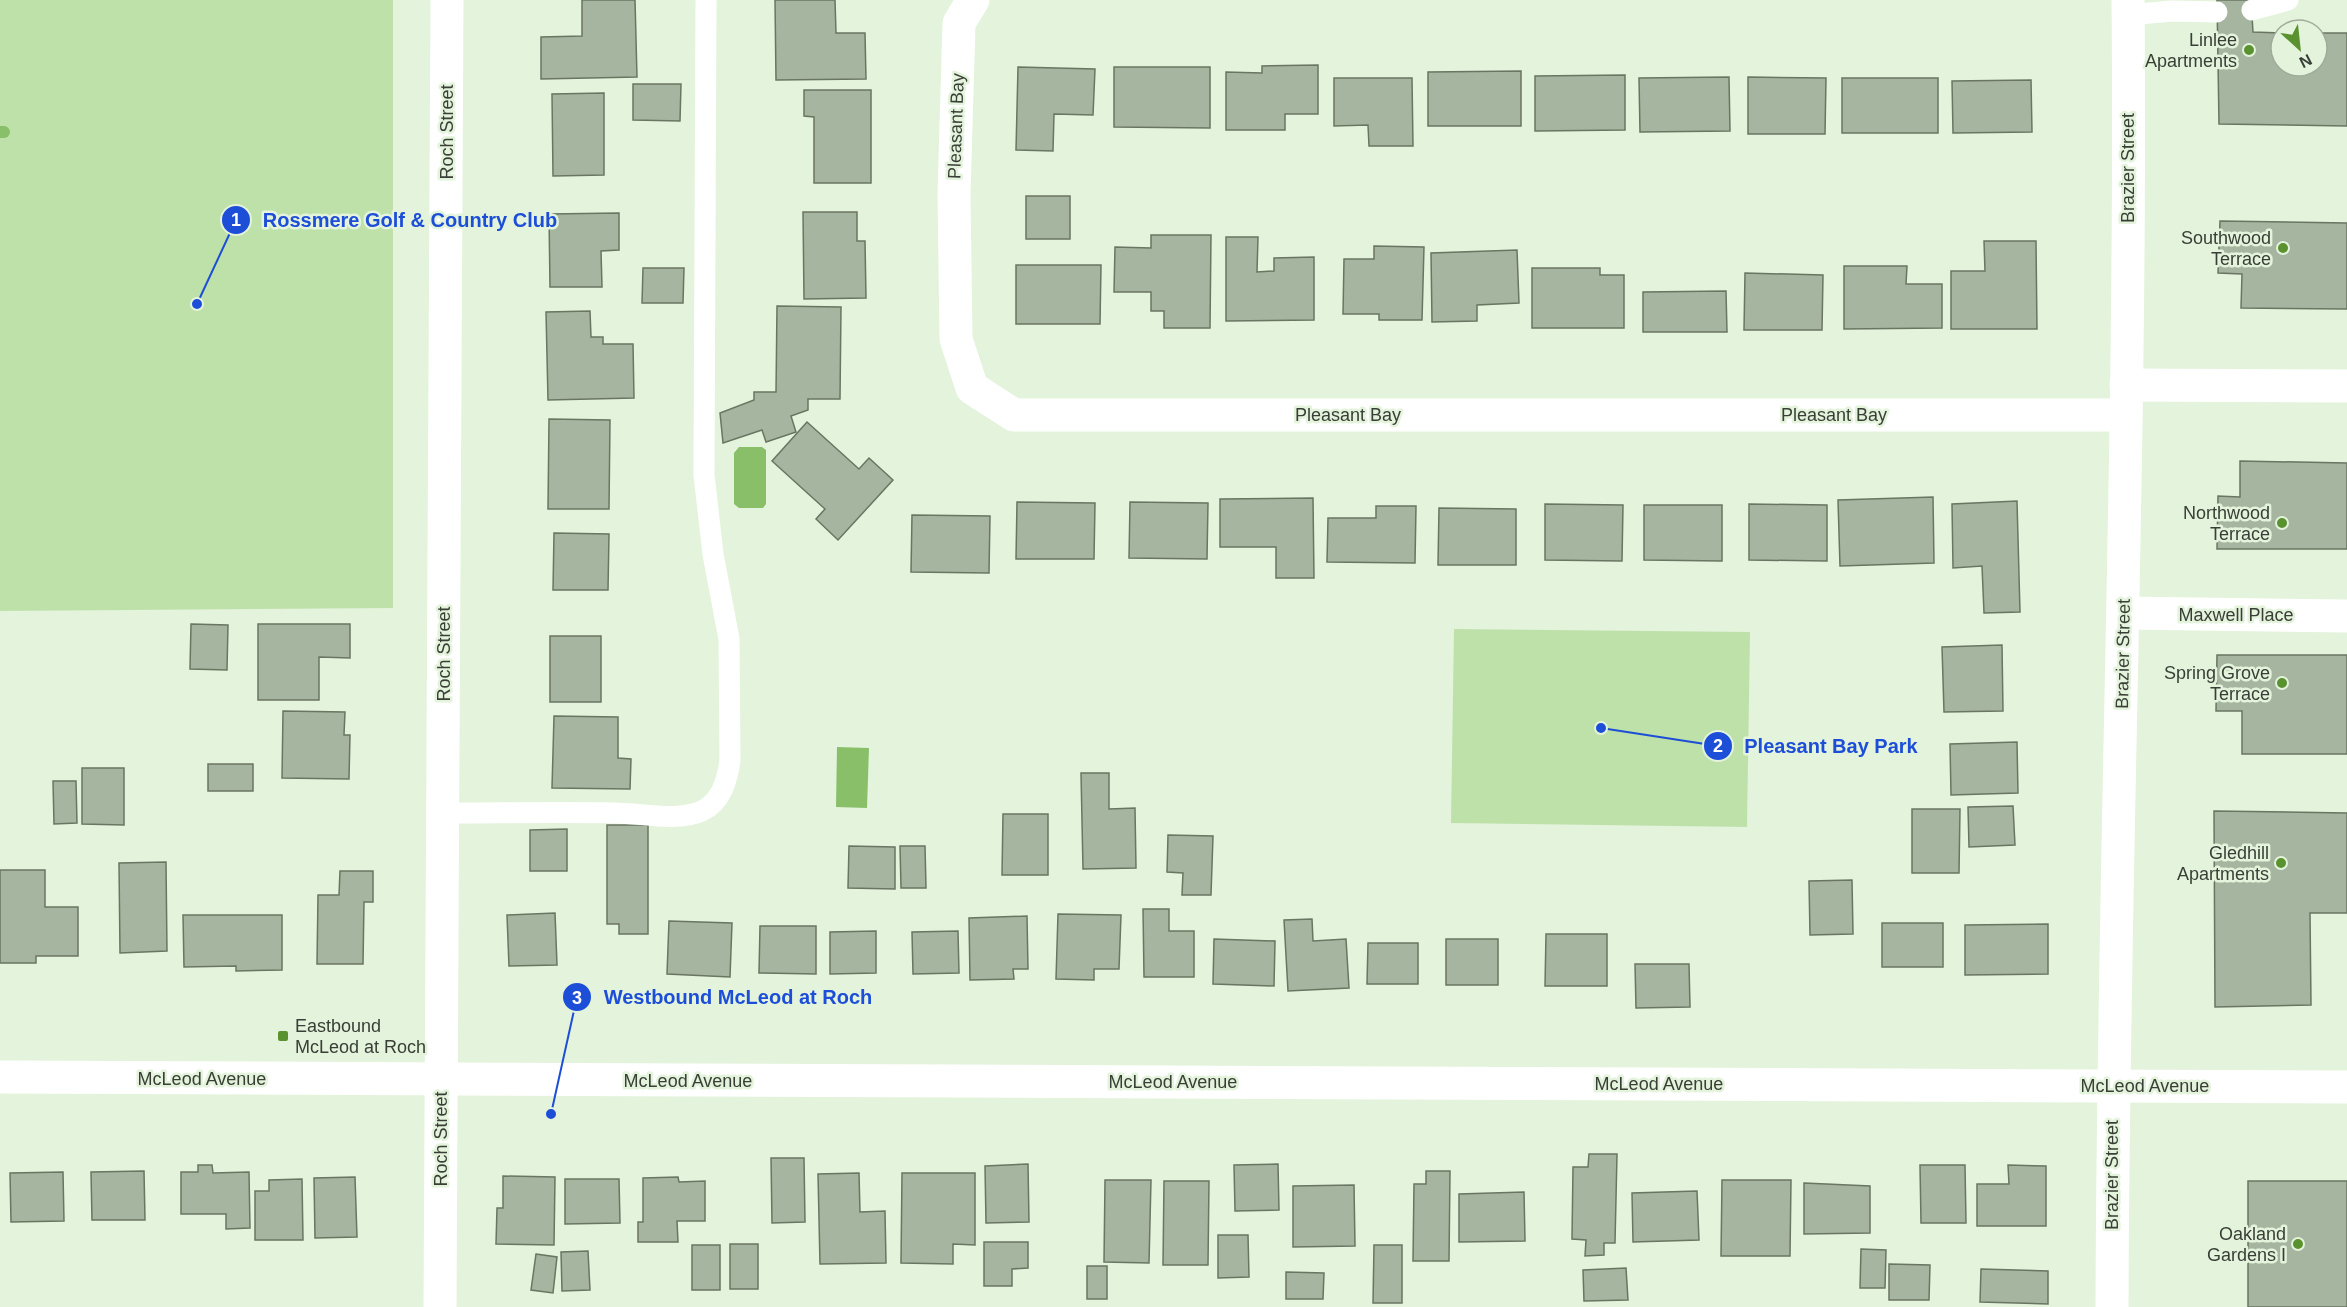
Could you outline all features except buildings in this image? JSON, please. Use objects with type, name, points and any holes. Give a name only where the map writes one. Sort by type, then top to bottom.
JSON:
[{"type":"street","name":"Roch Street","points":[[440,1307],[447,0]]},
{"type":"street","name":"Pleasant Bay","points":[[973,0],[959,23],[954,194],[956,339],[972,388],[1014,415],[2126,400]]},
{"type":"street","name":"Brazier Street","points":[[2112,1307],[2113,1085],[2124,614],[2128,7]]},
{"type":"street","points":[[2126,400],[2347,386]]},
{"type":"street","name":"Maxwell Place","points":[[2124,614],[2347,616]]},
{"type":"street","name":"McLeod Avenue","points":[[0,1077],[2347,1087]]},
{"type":"lane","points":[[444,813],[617,813],[684,816],[703,810],[711,804],[719,797],[728,778],[730,761],[729,639],[713,554],[704,475],[706,0]]},
{"type":"lane","points":[[2252,10],[2288,0]]},
{"type":"lane","points":[[2128,7],[2217,12]]},
{"type":"shaded area","points":[[0,0],[393,0],[393,608],[0,611]]},
{"type":"shaded area","points":[[739,447],[762,447],[766,450],[766,504],[763,508],[739,508],[734,504],[734,453]]},
{"type":"shaded area","points":[[1454,629],[1750,632],[1747,827],[1451,823]]},
{"type":"shaded area","points":[[837,747],[869,748],[867,808],[836,807]]},
{"type":"place","name":"Linlee Apartments","points":[[2249,50]]},
{"type":"place","name":"Southwood Terrace","points":[[2283,248]]},
{"type":"place","name":"Rossmere Golf & Country Club","points":[[197,304]]},
{"type":"place","name":"Northwood Terrace","points":[[2282,523]]},
{"type":"place","name":"Spring Grove Terrace","points":[[2282,683]]},
{"type":"place","name":"Pleasant Bay Park","points":[[1601,728]]},
{"type":"place","name":"Gledhill Apartments","points":[[2281,863]]},
{"type":"place","name":"Eastbound McLeod at Roch","points":[[283,1036]]},
{"type":"place","name":"Westbound McLeod at Roch","points":[[551,1114]]},
{"type":"place","name":"Oakland Gardens I","points":[[2298,1244]]}]
